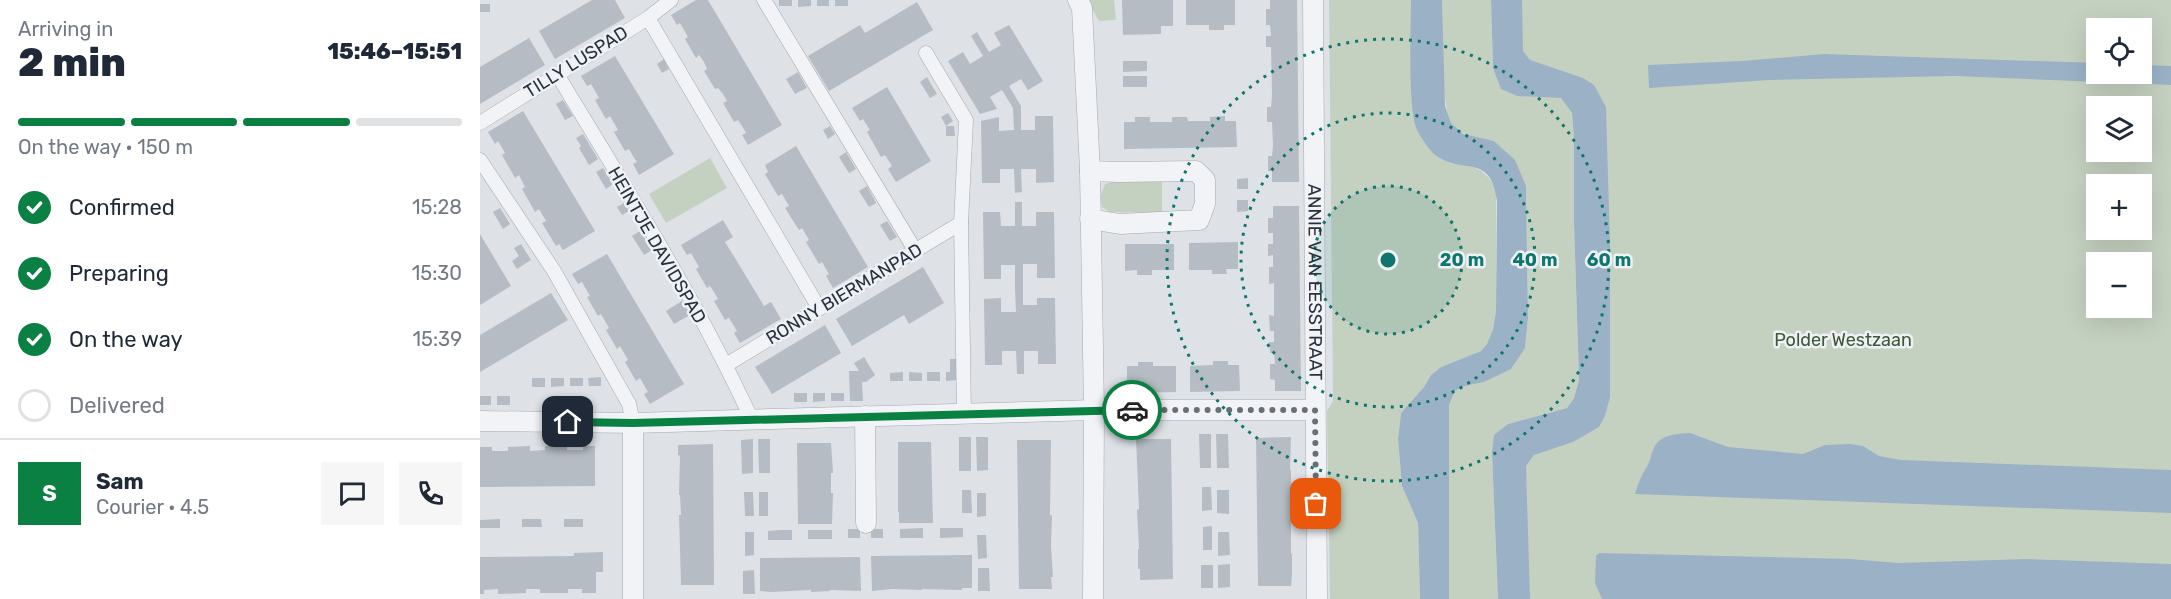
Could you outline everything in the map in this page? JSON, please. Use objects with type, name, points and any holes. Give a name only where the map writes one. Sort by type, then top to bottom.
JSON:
[{"type":"street","name":"TILLY LUSPAD","points":[[480,123],[648,18],[672,0]]},
{"type":"street","points":[[764,0],[915,250]]},
{"type":"street","points":[[1078,0],[1082,8],[1090,171],[1094,410],[1093,599]]},
{"type":"street","name":"ANNIE VAN EESSTRAAT","points":[[1312,0],[1317,599]]},
{"type":"street","points":[[648,18],[819,308]]},
{"type":"street","points":[[926,53],[966,120],[961,223],[964,414]]},
{"type":"street","name":"HEINTJE DAVIDSPAD","points":[[557,74],[644,219],[726,365],[751,418]]},
{"type":"street","points":[[480,160],[554,271],[629,404],[633,423],[633,599]]},
{"type":"street","points":[[1090,171],[1196,171],[1205,180],[1205,204],[1199,220],[1120,224],[1090,219]]},
{"type":"street","name":"RONNY BIERMANPAD","points":[[726,365],[961,223]]},
{"type":"street","points":[[480,421],[633,423],[1094,410],[1315,410]]},
{"type":"street","points":[[865,416],[866,523]]},
{"type":"green space","points":[[1087,0],[1114,0],[1116,20],[1099,21]]},
{"type":"green space","points":[[1329,0],[1411,0],[1412,46],[1451,162],[1478,169],[1487,176],[1496,189],[1496,311],[1493,329],[1487,344],[1481,351],[1441,367],[1431,375],[1424,387],[1401,413],[1398,439],[1402,486],[1418,523],[1420,599],[1330,599],[1327,411],[1333,401]]},
{"type":"green space","name":"Polder Westzaan","points":[[1442,0],[1491,0],[1493,68],[1523,93],[1496,0],[2171,0],[2171,599],[1507,599],[1506,450],[1582,402],[1582,123],[1563,100],[1572,113],[1574,138],[1579,380],[1574,398],[1567,408],[1508,424],[1492,453],[1498,599],[1449,599],[1449,405],[1455,391],[1465,386],[1484,382],[1525,348],[1528,318],[1526,186],[1494,141],[1460,132],[1452,124],[1446,101],[1442,46]]},
{"type":"green space","points":[[710,158],[727,188],[666,223],[649,194]]},
{"type":"green space","points":[[1116,181],[1162,181],[1162,213],[1110,212],[1102,207],[1100,197],[1105,184]]},
{"type":"water","points":[[1411,0],[1442,0],[1445,106],[1451,123],[1463,134],[1494,141],[1515,160],[1526,186],[1528,318],[1525,348],[1511,369],[1484,382],[1465,386],[1455,391],[1449,405],[1449,599],[1420,599],[1418,523],[1402,486],[1398,439],[1401,413],[1424,387],[1431,375],[1441,367],[1481,351],[1487,344],[1493,329],[1496,311],[1497,201],[1494,186],[1483,171],[1448,162],[1438,157],[1418,132],[1412,107],[1411,89]]},
{"type":"water","points":[[1491,0],[1522,0],[1523,51],[1530,60],[1583,78],[1594,85],[1606,107],[1610,244],[1610,397],[1605,416],[1599,427],[1573,442],[1534,455],[1526,466],[1530,599],[1498,599],[1492,453],[1494,435],[1508,424],[1567,408],[1574,398],[1579,380],[1574,138],[1572,113],[1561,98],[1517,96],[1501,89],[1493,68]]},
{"type":"water","points":[[1824,54],[2086,63],[2086,81],[1954,76],[1770,80],[1649,88],[1648,65],[1742,61]]},
{"type":"water","points":[[2152,65],[2171,66],[2171,85],[2147,84],[2152,84]]},
{"type":"water","points":[[1690,433],[1728,447],[1803,454],[1825,445],[1850,444],[1863,446],[1879,456],[1901,460],[2171,470],[2171,513],[1635,494],[1659,441],[1668,436]]},
{"type":"water","points":[[1599,553],[1850,559],[1899,563],[2027,559],[2171,564],[2171,599],[1602,599],[1595,583],[1596,556]]},
{"type":"building","points":[[592,0],[615,0],[625,18],[555,59],[539,31]]},
{"type":"building","points":[[696,0],[708,0],[782,125],[748,145],[742,135],[746,133],[742,126],[738,120],[734,122],[723,103],[727,101],[723,94],[718,88],[715,89],[704,71],[707,69],[704,62],[699,55],[696,58],[685,39],[688,37],[680,23],[677,25],[671,15]]},
{"type":"building","points":[[779,0],[792,0],[792,6],[779,6]]},
{"type":"building","points":[[798,0],[811,0],[811,6],[798,7]]},
{"type":"building","points":[[817,0],[829,0],[829,6],[817,6]]},
{"type":"building","points":[[835,0],[848,0],[848,6],[835,6]]},
{"type":"building","points":[[1122,0],[1173,0],[1173,26],[1161,26],[1161,34],[1123,35]]},
{"type":"building","points":[[1186,0],[1235,0],[1235,25],[1224,25],[1224,30],[1209,30],[1209,25],[1186,25]]},
{"type":"building","points":[[1270,0],[1297,0],[1299,182],[1272,182],[1272,171],[1268,171],[1268,156],[1272,156],[1273,145],[1272,122],[1267,122],[1267,107],[1271,107],[1272,96],[1271,47],[1266,47],[1266,36],[1271,36],[1270,25],[1266,25],[1266,9],[1270,9]]},
{"type":"building","points":[[917,2],[933,30],[829,91],[808,56],[860,25],[865,33]]},
{"type":"building","points":[[480,4],[490,4],[490,12],[480,12]]},
{"type":"building","points":[[1009,25],[1043,81],[1028,90],[1021,79],[1009,86],[1021,106],[1021,130],[1035,130],[1035,116],[1053,116],[1054,182],[1036,183],[1036,169],[1021,169],[1022,192],[1015,193],[1014,169],[1000,169],[1000,183],[982,183],[981,121],[999,117],[999,131],[1014,130],[1013,108],[1002,90],[990,97],[997,109],[980,114],[948,61],[963,52],[970,64],[983,56],[971,36],[977,32],[989,52],[1001,45],[994,33]]},
{"type":"building","points":[[529,38],[545,65],[480,104],[480,67]]},
{"type":"building","points":[[615,56],[674,154],[639,175],[633,164],[637,162],[629,149],[625,151],[614,132],[618,130],[610,116],[606,119],[595,100],[599,98],[591,84],[587,86],[581,76]]},
{"type":"building","points":[[664,59],[669,69],[662,73],[657,64]]},
{"type":"building","points":[[1123,61],[1147,61],[1147,71],[1123,72]]},
{"type":"building","points":[[798,72],[807,88],[795,94],[786,79]]},
{"type":"building","points":[[1123,76],[1147,76],[1147,87],[1123,87]]},
{"type":"building","points":[[927,77],[937,94],[930,98],[920,82]]},
{"type":"building","points":[[887,87],[931,161],[896,182],[888,169],[892,166],[885,155],[881,157],[867,132],[870,130],[863,119],[860,121],[852,108]]},
{"type":"building","points":[[563,100],[573,116],[565,120],[556,104]]},
{"type":"building","points":[[523,111],[595,231],[563,250],[559,244],[556,246],[542,223],[546,221],[539,209],[535,212],[522,189],[525,187],[519,175],[515,178],[502,155],[505,153],[498,141],[495,144],[488,132]]},
{"type":"building","points":[[948,113],[953,121],[946,126],[941,117]]},
{"type":"building","points":[[1225,116],[1225,121],[1236,121],[1237,147],[1124,149],[1124,122],[1135,122],[1135,117],[1150,117],[1150,122],[1172,122],[1172,117],[1187,117],[1188,121],[1210,121],[1210,117]]},
{"type":"building","points":[[830,126],[835,134],[828,139],[823,130]]},
{"type":"building","points":[[946,126],[954,126],[955,136],[946,136]]},
{"type":"building","points":[[583,134],[598,159],[589,165],[576,138]]},
{"type":"building","points":[[796,146],[868,267],[833,288],[822,262],[819,264],[806,242],[809,240],[802,228],[799,230],[785,208],[789,206],[782,194],[778,196],[765,174],[768,172],[765,165]]},
{"type":"building","points":[[846,152],[856,169],[849,173],[839,157]]},
{"type":"building","points":[[603,168],[613,184],[606,189],[596,172]]},
{"type":"building","points":[[1248,178],[1248,189],[1237,189],[1237,179]]},
{"type":"building","points":[[867,186],[876,203],[869,207],[859,191]]},
{"type":"building","points":[[1237,200],[1248,200],[1248,211],[1237,212]]},
{"type":"building","points":[[1015,202],[1022,202],[1022,226],[1036,226],[1036,212],[1054,212],[1055,278],[1037,278],[1037,264],[1023,264],[1023,305],[1037,305],[1037,298],[1055,298],[1056,364],[1038,364],[1038,351],[1024,351],[1024,374],[1017,374],[1016,351],[1002,351],[1002,365],[985,365],[984,299],[1001,298],[1001,312],[1016,312],[1015,265],[1001,265],[1001,279],[984,279],[983,212],[1000,212],[1001,226],[1015,226]]},
{"type":"building","points":[[624,203],[629,211],[622,215],[617,207]]},
{"type":"building","points":[[1273,206],[1299,206],[1301,391],[1275,391],[1275,380],[1270,379],[1270,364],[1275,364],[1274,353],[1270,353],[1269,342],[1274,342],[1274,331],[1270,331],[1269,315],[1274,316],[1274,283],[1269,284],[1269,267],[1273,267],[1273,255],[1268,256],[1268,244],[1273,244],[1273,233],[1268,233],[1268,218],[1273,218]]},
{"type":"building","points":[[500,208],[510,224],[503,229],[493,212]]},
{"type":"building","points":[[723,220],[733,237],[725,242],[764,306],[771,302],[781,319],[740,343],[734,333],[737,331],[729,318],[725,320],[714,301],[718,299],[714,292],[710,286],[707,288],[696,269],[699,267],[691,253],[687,255],[681,245]]},
{"type":"building","points":[[887,221],[897,237],[890,241],[880,225]]},
{"type":"building","points":[[640,231],[652,250],[644,255],[632,236]]},
{"type":"building","points":[[480,234],[511,286],[480,305]]},
{"type":"building","points":[[1238,242],[1238,269],[1226,269],[1227,274],[1212,274],[1212,270],[1189,270],[1189,243]]},
{"type":"building","points":[[521,244],[531,260],[517,269],[512,261],[519,256],[514,248]]},
{"type":"building","points":[[1125,244],[1174,244],[1174,270],[1152,270],[1152,275],[1137,275],[1137,270],[1125,271]]},
{"type":"building","points":[[607,254],[684,384],[650,404],[644,394],[648,392],[640,378],[636,381],[625,362],[628,360],[620,346],[617,349],[606,330],[609,328],[601,314],[598,316],[587,297],[590,296],[582,282],[578,284],[572,274]]},
{"type":"building","points":[[923,267],[944,303],[909,324],[904,315],[852,346],[836,319]]},
{"type":"building","points":[[551,293],[568,320],[480,372],[480,335]]},
{"type":"building","points":[[682,301],[690,315],[674,324],[666,311]]},
{"type":"building","points":[[825,325],[841,353],[772,394],[755,367]]},
{"type":"building","points":[[864,357],[875,375],[866,382],[862,382],[863,401],[850,401],[849,371],[859,371],[854,363]]},
{"type":"building","points":[[950,359],[959,359],[959,380],[946,381],[946,372],[950,372]]},
{"type":"building","points":[[1213,361],[1228,361],[1228,365],[1239,365],[1240,391],[1190,392],[1190,366],[1213,365]]},
{"type":"building","points":[[1138,362],[1153,362],[1153,366],[1176,366],[1176,392],[1127,393],[1127,366],[1138,366]]},
{"type":"building","points":[[903,372],[903,381],[890,381],[890,373]]},
{"type":"building","points":[[909,372],[922,373],[922,381],[909,381]]},
{"type":"building","points":[[927,372],[940,372],[940,381],[927,381]]},
{"type":"building","points":[[601,377],[601,386],[589,386],[588,378]]},
{"type":"building","points":[[532,378],[545,378],[545,387],[532,387]]},
{"type":"building","points":[[551,378],[564,378],[564,386],[551,387]]},
{"type":"building","points":[[570,378],[583,378],[583,386],[570,386]]},
{"type":"building","points":[[794,393],[807,393],[807,402],[794,402]]},
{"type":"building","points":[[813,393],[825,393],[825,401],[813,402]]},
{"type":"building","points":[[831,393],[844,393],[844,401],[831,401]]},
{"type":"building","points":[[480,396],[491,396],[491,405],[480,405]]},
{"type":"building","points":[[497,396],[510,396],[510,405],[497,405]]},
{"type":"building","points":[[1199,434],[1211,434],[1211,468],[1200,468]]},
{"type":"building","points":[[1216,434],[1228,434],[1229,468],[1217,468]]},
{"type":"building","points":[[959,437],[971,437],[971,471],[959,471]]},
{"type":"building","points":[[976,437],[988,437],[988,470],[977,471]]},
{"type":"building","points":[[1291,437],[1291,586],[1258,586],[1256,438]]},
{"type":"building","points":[[753,439],[753,473],[742,474],[741,440]]},
{"type":"building","points":[[758,439],[770,439],[770,473],[759,473]]},
{"type":"building","points":[[1136,439],[1171,439],[1173,579],[1140,580]]},
{"type":"building","points":[[1017,440],[1051,440],[1052,589],[1019,589]]},
{"type":"building","points":[[898,442],[931,442],[933,523],[899,523]]},
{"type":"building","points":[[797,443],[831,443],[832,524],[798,524]]},
{"type":"building","points":[[713,444],[714,585],[681,585],[678,445]]},
{"type":"building","points":[[530,446],[530,451],[545,450],[545,446],[567,446],[567,450],[583,450],[583,446],[595,446],[595,486],[480,487],[480,447],[492,447],[492,451],[508,451],[508,447]]},
{"type":"building","points":[[1202,487],[1211,487],[1212,510],[1202,511]]},
{"type":"building","points":[[962,490],[971,490],[972,513],[962,513]]},
{"type":"building","points":[[1217,490],[1229,490],[1229,514],[1217,513]]},
{"type":"building","points":[[744,492],[753,492],[754,516],[745,516]]},
{"type":"building","points":[[759,492],[768,492],[768,516],[759,516]]},
{"type":"building","points":[[977,493],[986,493],[986,516],[977,517]]},
{"type":"building","points":[[500,519],[500,528],[480,528],[480,520]]},
{"type":"building","points":[[522,519],[541,519],[542,527],[522,527]]},
{"type":"building","points":[[564,519],[583,519],[583,527],[564,527]]},
{"type":"building","points":[[1212,526],[1212,550],[1203,550],[1203,527]]},
{"type":"building","points":[[923,528],[923,538],[900,538],[900,529]]},
{"type":"building","points":[[940,528],[963,528],[963,537],[940,538]]},
{"type":"building","points":[[848,529],[860,529],[860,538],[848,538]]},
{"type":"building","points":[[871,529],[883,529],[883,538],[871,538]]},
{"type":"building","points":[[792,530],[792,540],[768,540],[768,531]]},
{"type":"building","points":[[808,530],[832,530],[832,539],[808,539]]},
{"type":"building","points":[[745,532],[754,532],[754,555],[745,556]]},
{"type":"building","points":[[1218,532],[1229,532],[1230,555],[1218,556]]},
{"type":"building","points":[[977,535],[986,535],[987,558],[978,559]]},
{"type":"building","points":[[603,552],[603,572],[596,572],[596,593],[582,593],[582,589],[568,589],[568,593],[540,593],[540,589],[526,589],[526,593],[498,594],[498,589],[484,590],[484,594],[480,594],[480,557],[574,556],[574,553]]},
{"type":"building","points":[[972,555],[972,588],[872,591],[871,556]]},
{"type":"building","points":[[860,557],[861,591],[760,591],[760,558]]},
{"type":"building","points":[[1230,564],[1230,587],[1218,588],[1218,565]]},
{"type":"building","points":[[1201,565],[1213,565],[1213,588],[1201,588]]},
{"type":"building","points":[[978,568],[989,568],[990,591],[978,591]]},
{"type":"building","points":[[754,570],[755,594],[743,594],[743,571]]},
{"type":"way so far","points":[[1132,410],[1315,410],[1316,504]]},
{"type":"route","points":[[568,422],[633,423],[1132,410]]}]
